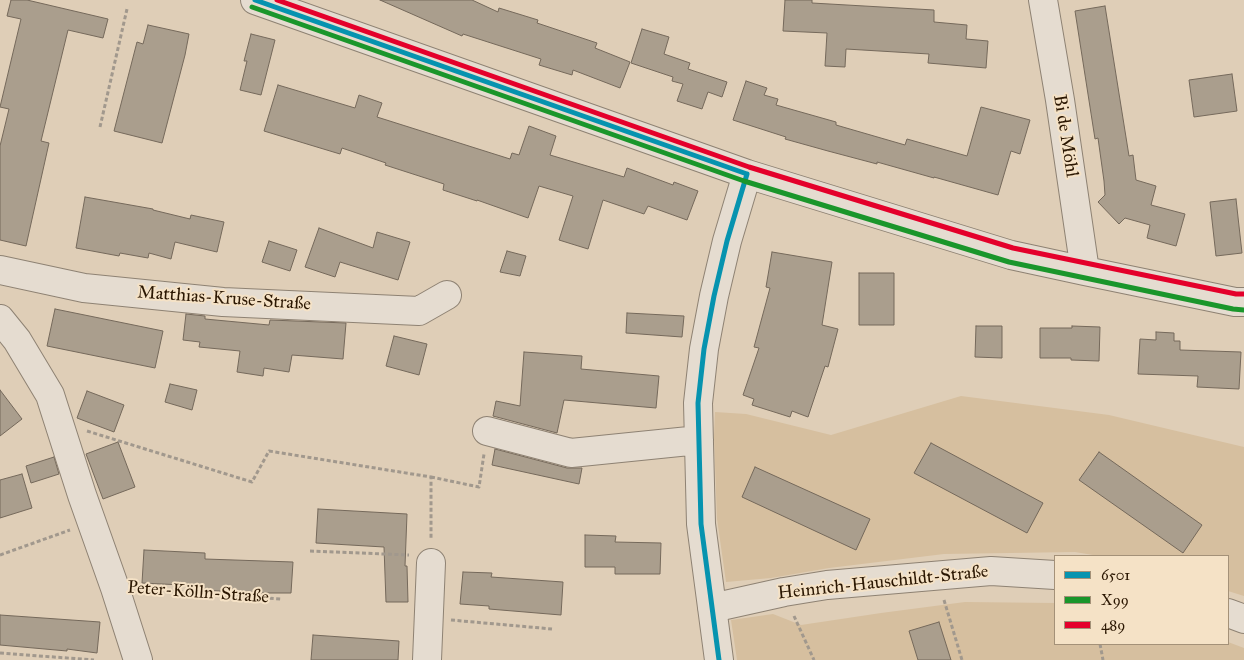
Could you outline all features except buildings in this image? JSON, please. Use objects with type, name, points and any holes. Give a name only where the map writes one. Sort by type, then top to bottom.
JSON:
[{"type":"street","points":[[255,0],[747,174],[1011,255],[1085,272],[1235,302],[1244,302]]},
{"type":"street","name":"Bi de Möhl","points":[[1043,0],[1060,100],[1085,272]]},
{"type":"street","points":[[719,660],[701,524],[698,403],[705,340],[714,296],[727,240],[747,174]]},
{"type":"street","name":"Matthias-Kruse-Straße","points":[[0,270],[84,288],[223,302],[419,311],[446,295]]},
{"type":"street","name":"Peter-Kölln-Straße","points":[[0,319],[17,340],[50,395],[138,660]]},
{"type":"street","points":[[487,431],[571,453],[698,440]]},
{"type":"street","points":[[427,660],[430,562]]},
{"type":"street","name":"Heinrich-Hauschildt-Straße","points":[[712,608],[784,592],[827,585],[991,571],[1054,575]]},
{"type":"street","points":[[1229,613],[1244,620]]},
{"type":"path","points":[[100,126],[127,9]]},
{"type":"path","points":[[58,422],[252,482],[269,451],[430,477],[478,487],[487,431]]},
{"type":"path","points":[[310,551],[415,555],[430,562],[430,477]]},
{"type":"path","points":[[0,556],[92,521]]},
{"type":"path","points":[[937,575],[962,660]]},
{"type":"path","name":"Peter-Kölln-Straße","points":[[115,588],[280,599]]},
{"type":"path","points":[[784,592],[814,660]]},
{"type":"path","points":[[428,618],[552,629]]},
{"type":"path","points":[[1100,645],[1103,660]]},
{"type":"path","points":[[0,653],[94,660]]},
{"type":"shaded area","points":[[961,396],[1109,415],[1244,447],[1244,596],[1229,591],[1229,555],[1093,555],[1075,552],[944,554],[829,568],[771,578],[726,582],[717,519],[715,412],[746,414],[831,435]]},
{"type":"shaded area","points":[[965,602],[1054,603],[1054,645],[1229,645],[1229,642],[1244,648],[1244,660],[737,660],[731,620],[773,614],[801,625]]},
{"type":"transit line","name":"6501","points":[[255,0],[747,174]]},
{"type":"transit line","name":"489","points":[[277,0],[749,167],[1013,248],[1236,294],[1244,294]]},
{"type":"transit line","name":"X99","points":[[252,7],[744,181],[1009,262],[1244,310]]},
{"type":"transit line","name":"6501","points":[[719,660],[701,524],[698,403],[704,349],[714,296],[727,241],[747,174]]}]
